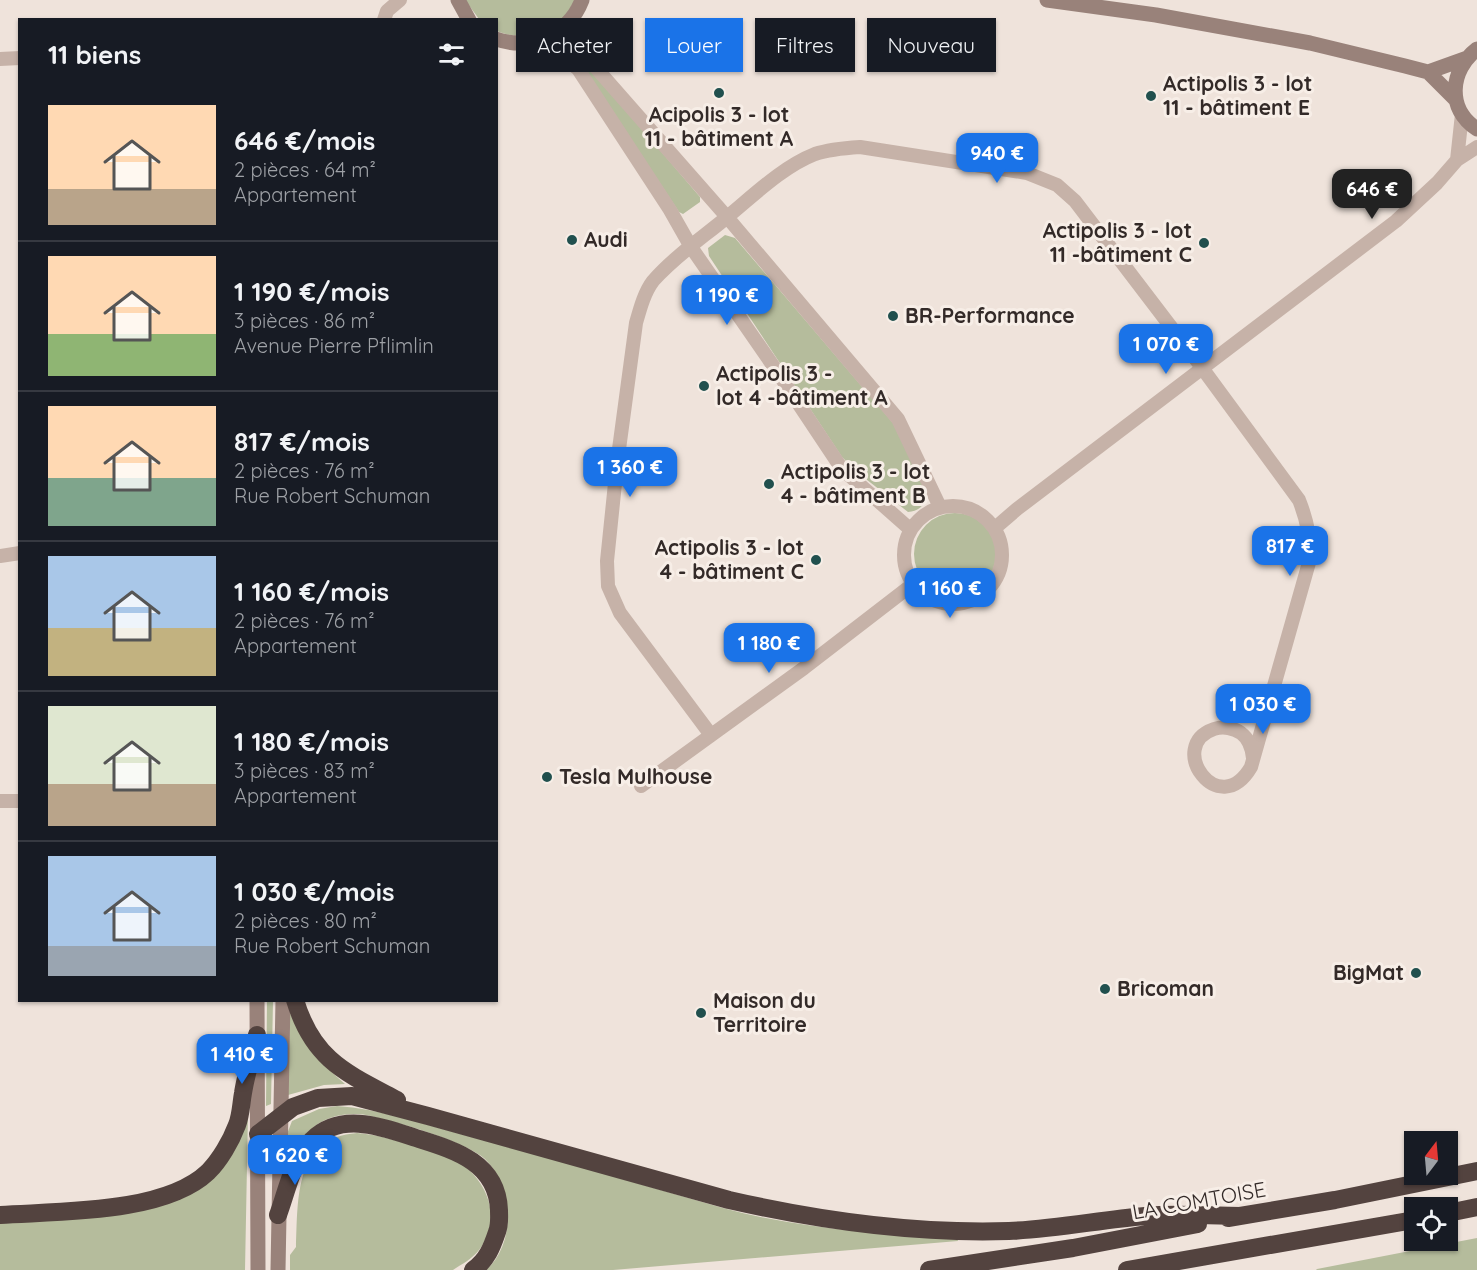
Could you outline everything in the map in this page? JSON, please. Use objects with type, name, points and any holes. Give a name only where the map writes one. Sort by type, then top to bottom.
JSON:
[{"type":"highway","points":[[297,1002],[303,1024],[317,1047],[346,1074],[428,1116]]},
{"type":"highway","points":[[0,1215],[111,1207],[154,1199],[184,1188],[208,1172],[226,1147],[238,1123],[243,1091],[257,1035]]},
{"type":"highway","points":[[258,1134],[293,1107],[318,1098],[352,1096],[729,1200],[777,1211],[869,1225],[937,1230],[1010,1231],[1146,1216],[1241,1216]]},
{"type":"highway","points":[[278,1215],[298,1160],[312,1140],[330,1128],[351,1123],[380,1126],[455,1150],[473,1161],[491,1179],[498,1200],[499,1225],[492,1248],[481,1264],[473,1270]]},
{"type":"highway","name":"LA COMTOISE","points":[[929,1270],[1073,1248],[1335,1200],[1477,1171]]},
{"type":"highway","points":[[1458,1211],[1477,1208]]},
{"type":"highway","points":[[1127,1270],[1404,1222]]},
{"type":"main road","points":[[458,0],[467,18]]},
{"type":"main road","points":[[573,16],[582,0]]},
{"type":"main road","points":[[1047,0],[1156,15],[1308,43],[1428,72],[1459,107],[1470,124],[1477,129]]},
{"type":"main road","points":[[1428,72],[1472,53]]},
{"type":"main road","points":[[1459,107],[1455,85],[1459,70],[1472,53]]},
{"type":"main road","points":[[257,1002],[258,1270]]},
{"type":"main road","points":[[278,1262],[282,1002]]},
{"type":"street","points":[[385,18],[387,11],[400,0]]},
{"type":"street","points":[[573,16],[590,61],[727,217],[898,419],[940,507]]},
{"type":"street","points":[[0,59],[18,58]]},
{"type":"street","points":[[580,72],[691,246],[842,469],[910,530]]},
{"type":"street","points":[[1457,160],[1459,107]]},
{"type":"street","points":[[711,735],[620,613],[608,586],[607,561],[617,464],[636,324],[642,302],[652,282],[727,217],[790,168],[814,154],[838,148],[860,147],[1028,173],[1057,185],[1075,201],[1202,367],[1299,500],[1307,520],[1310,541],[1308,571],[1251,767],[1239,782],[1230,786],[1220,786],[1211,784],[1203,778],[1194,761],[1198,742],[1213,729],[1222,728],[1241,733],[1252,748],[1253,758]]},
{"type":"street","points":[[995,528],[1202,367],[1396,221],[1437,183],[1457,160],[1477,147]]},
{"type":"street","points":[[956,505],[985,516],[995,528],[1002,543],[1003,559],[999,574],[990,588],[977,598],[962,603],[945,603],[933,600],[913,584],[904,557],[905,543],[910,530],[928,512],[940,507],[956,505]]},
{"type":"street","points":[[0,556],[18,553]]},
{"type":"street","points":[[641,786],[804,668],[913,584]]},
{"type":"street","points":[[1241,733],[1266,712]]},
{"type":"street","points":[[0,801],[18,801]]},
{"type":"green space","points":[[465,0],[575,0],[563,18],[516,18],[516,35],[498,31],[498,18],[478,18]]},
{"type":"green space","points":[[586,72],[593,72],[700,197],[700,202],[683,214],[679,212]]},
{"type":"green space","points":[[725,235],[735,238],[893,423],[927,493],[924,504],[919,508],[908,512],[857,472],[842,457],[709,256],[708,248]]},
{"type":"green space","points":[[955,513],[971,517],[984,525],[992,538],[996,554],[992,570],[984,583],[971,591],[955,595],[939,591],[926,583],[918,570],[914,554],[918,538],[926,525],[939,517]]},
{"type":"green space","points":[[267,1002],[273,1002],[271,1104],[266,1106]]},
{"type":"green space","points":[[290,1013],[300,1034],[313,1052],[345,1084],[324,1085],[288,1095]]},
{"type":"green space","points":[[337,1106],[399,1117],[752,1215],[810,1226],[957,1237],[958,1241],[613,1270],[486,1270],[496,1259],[503,1245],[508,1214],[501,1184],[485,1159],[462,1145],[428,1132],[357,1114],[338,1116],[318,1124],[301,1140],[294,1151],[289,1152],[287,1134],[292,1121],[319,1109]]},
{"type":"green space","points":[[248,1113],[245,1270],[0,1270],[0,1223],[181,1198]]},
{"type":"green space","points":[[357,1133],[391,1139],[445,1154],[473,1174],[482,1185],[491,1210],[487,1237],[479,1250],[453,1270],[290,1270],[290,1255],[296,1247],[300,1191],[311,1159],[321,1146],[336,1137]]},
{"type":"green space","points":[[1477,1238],[1477,1270],[1316,1270],[1410,1251],[1458,1251],[1458,1242]]},
{"type":"place","name":"Acipolis 3 - lot 11 - bâtiment A","points":[[719,93]]},
{"type":"place","name":"Actipolis 3 - lot 11 - bâtiment E","points":[[1151,96]]},
{"type":"place","name":"Audi","points":[[572,240]]},
{"type":"place","name":"Actipolis 3 - lot 11 -bâtiment C","points":[[1204,243]]},
{"type":"place","name":"BR-Performance","points":[[893,316]]},
{"type":"place","name":"Actipolis 3 - lot 4 -bâtiment A","points":[[704,386]]},
{"type":"place","name":"Actipolis 3 - lot 4 - bâtiment B","points":[[769,484]]},
{"type":"place","name":"Actipolis 3 - lot 4 - bâtiment C","points":[[816,560]]},
{"type":"place","name":"Tesla Mulhouse","points":[[547,777]]},
{"type":"place","name":"BigMat","points":[[1416,973]]},
{"type":"place","name":"Bricoman","points":[[1105,989]]},
{"type":"place","name":"Maison du Territoire","points":[[701,1013]]}]
